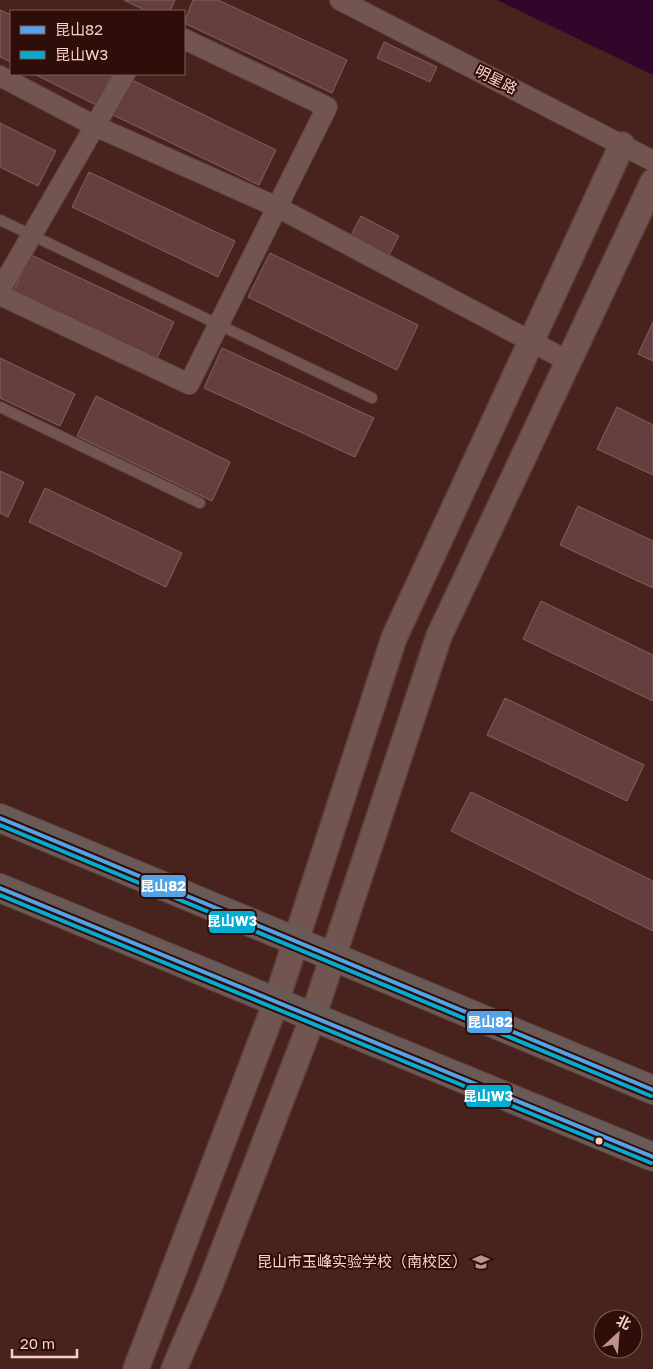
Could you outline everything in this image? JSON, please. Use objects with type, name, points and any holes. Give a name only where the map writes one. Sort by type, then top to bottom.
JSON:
[{"type":"main road","points":[[0,818],[653,1090]]},
{"type":"main road","points":[[0,888],[653,1158]]},
{"type":"street","name":"明星路","points":[[340,0],[653,161]]},
{"type":"street","points":[[0,295],[189,384],[327,107],[185,39]]},
{"type":"street","points":[[0,290],[124,75]]},
{"type":"street","points":[[0,76],[95,126],[277,207],[568,361]]},
{"type":"street","points":[[136,1369],[276,1002],[394,638],[622,145]]},
{"type":"street","points":[[174,1369],[208,1290],[313,1017],[439,636],[653,182]]},
{"type":"lane","points":[[0,220],[219,323],[372,398]]},
{"type":"lane","points":[[0,407],[200,503]]},
{"type":"shaded area","points":[[497,0],[653,0],[653,75]]},
{"type":"building","points":[[124,0],[175,0],[170,10],[144,10]]},
{"type":"building","points":[[193,0],[218,0],[347,60],[332,93],[185,23]]},
{"type":"building","points":[[0,10],[10,15],[10,62],[0,57]]},
{"type":"building","points":[[384,42],[437,67],[430,82],[377,58]]},
{"type":"building","points":[[36,75],[111,75],[96,105]]},
{"type":"building","points":[[130,79],[276,150],[259,185],[113,115]]},
{"type":"building","points":[[0,123],[56,151],[38,186],[0,167]]},
{"type":"building","points":[[89,172],[235,241],[218,277],[72,207]]},
{"type":"building","points":[[361,216],[399,236],[389,255],[351,235]]},
{"type":"building","points":[[270,253],[418,325],[397,370],[248,297]]},
{"type":"building","points":[[31,255],[174,322],[156,360],[13,292]]},
{"type":"building","points":[[653,322],[653,361],[638,354]]},
{"type":"building","points":[[222,348],[374,418],[355,457],[204,388]]},
{"type":"building","points":[[0,358],[75,394],[60,426],[0,398]]},
{"type":"building","points":[[96,396],[230,462],[212,501],[77,436]]},
{"type":"building","points":[[617,407],[653,425],[653,475],[597,449]]},
{"type":"building","points":[[0,471],[24,482],[8,517],[0,513]]},
{"type":"building","points":[[45,488],[182,553],[166,587],[29,522]]},
{"type":"building","points":[[578,506],[653,541],[653,588],[560,545]]},
{"type":"building","points":[[541,601],[653,655],[653,701],[523,639]]},
{"type":"building","points":[[505,698],[644,765],[627,801],[487,735]]},
{"type":"building","points":[[471,792],[653,881],[653,931],[451,831]]},
{"type":"transit line","name":"昆山82","points":[[0,818],[653,1090]]},
{"type":"transit line","name":"昆山W3","points":[[0,825],[651,1096]]},
{"type":"transit line","name":"昆山82","points":[[0,888],[653,1157]]},
{"type":"transit line","name":"昆山W3","points":[[0,895],[651,1163]]},
{"type":"place","name":"昆山市玉峰实验学校（南校区）","points":[[481,1262]]}]
